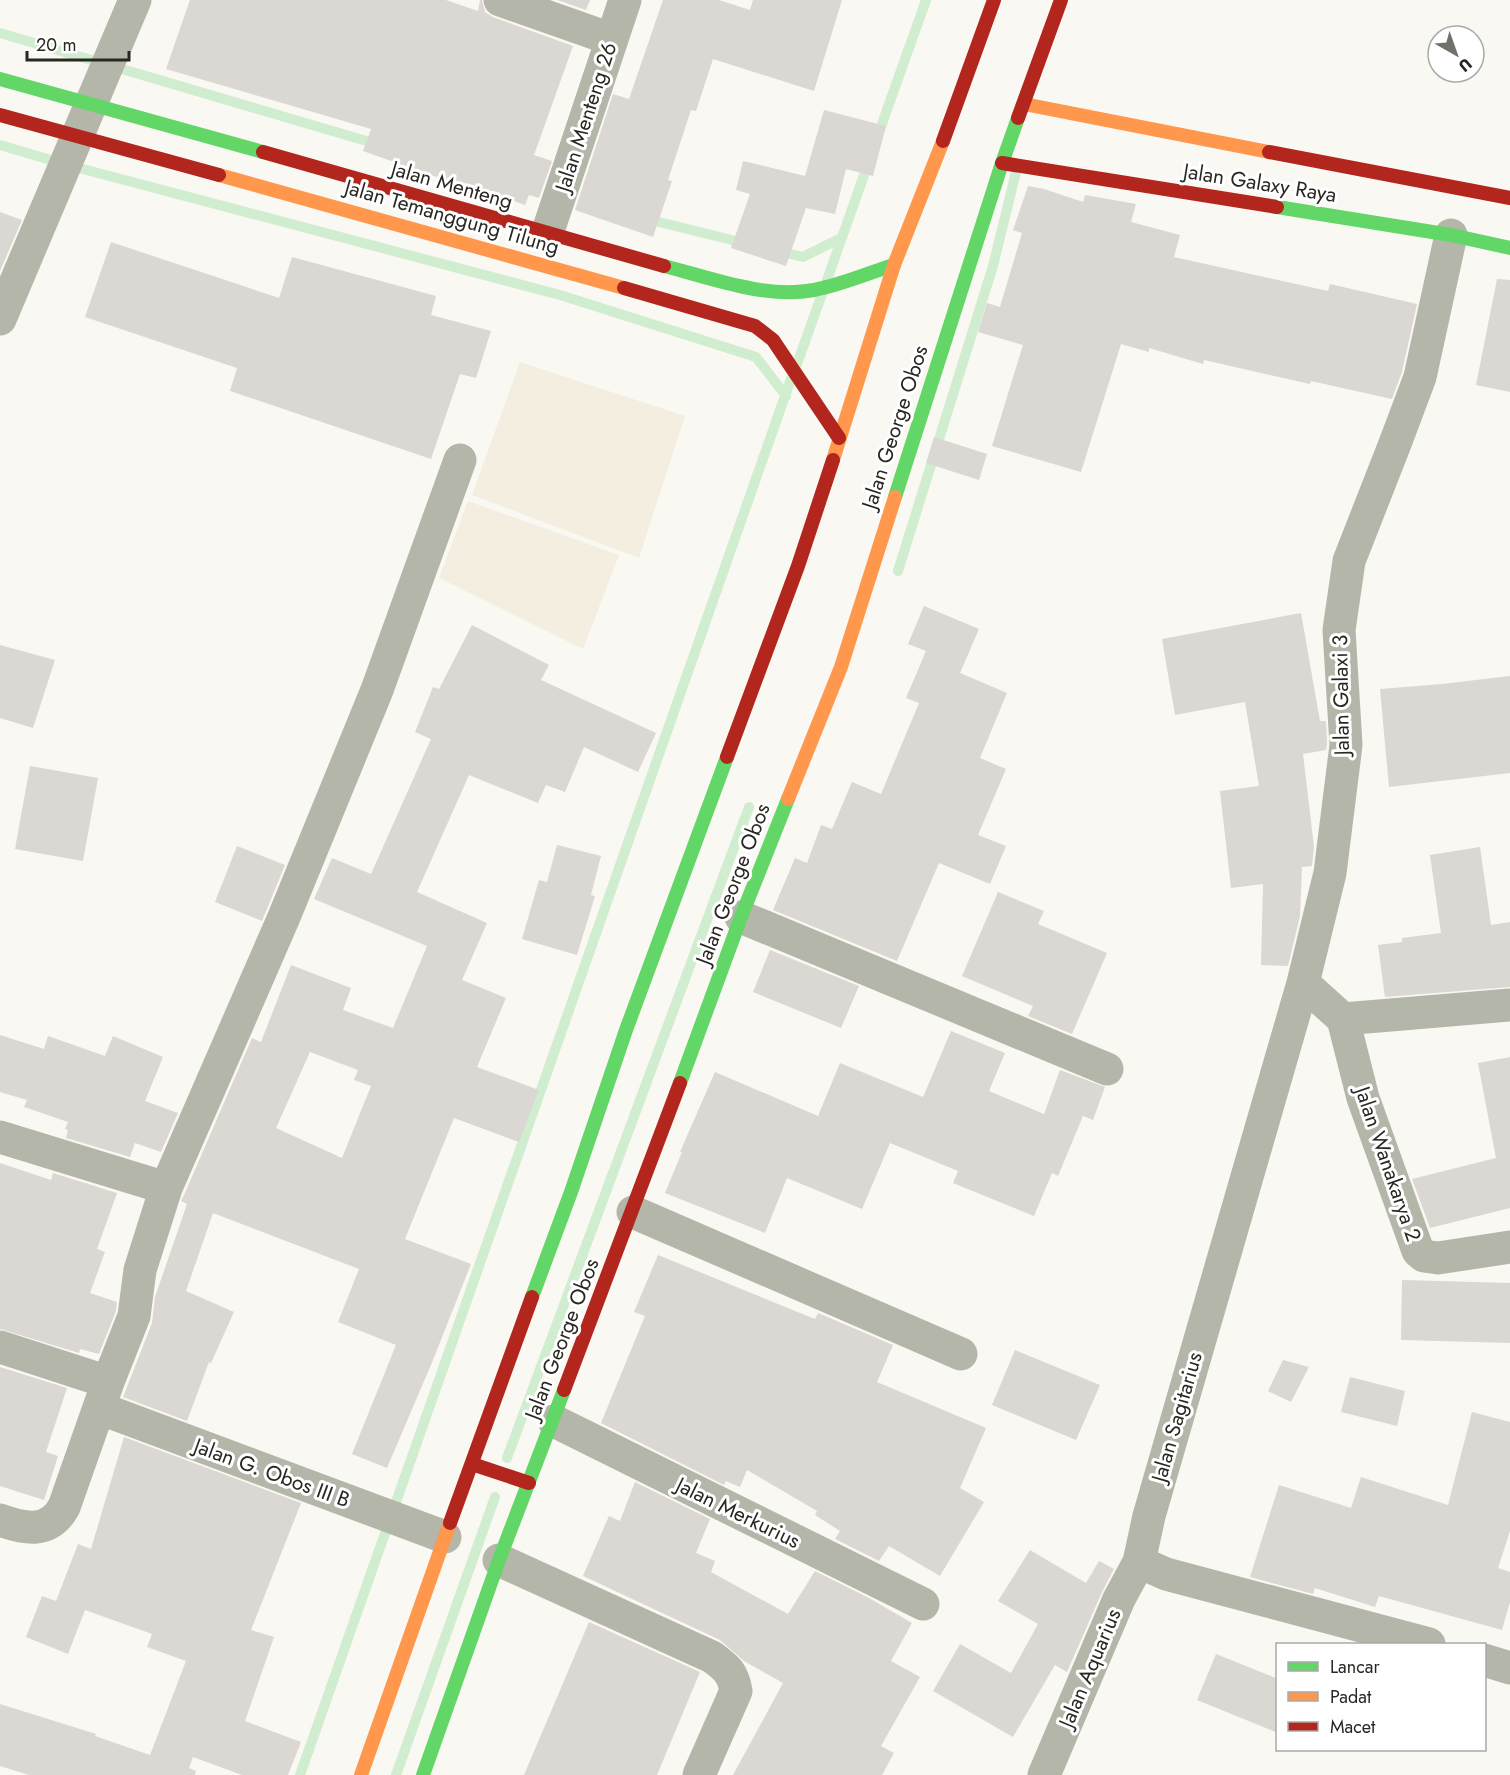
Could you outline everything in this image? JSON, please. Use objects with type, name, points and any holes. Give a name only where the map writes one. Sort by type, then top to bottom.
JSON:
[{"type":"main road","name":"Jalan George Obos","points":[[361,1775],[627,1030],[798,566],[894,265],[961,95],[994,0]]},
{"type":"main road","name":"Jalan George Obos","points":[[423,1775],[499,1560],[633,1212],[741,917],[841,667],[1002,163],[1060,0]]},
{"type":"main road","name":"Jalan Menteng","points":[[0,79],[547,234],[755,289],[796,292],[815,290],[894,265]]},
{"type":"main road","name":"Jalan Galaxy Raya","points":[[1024,104],[1510,198]]},
{"type":"main road","name":"Jalan Temanggung Tilung","points":[[0,115],[529,260],[755,326],[773,340],[839,438]]},
{"type":"main road","name":"Jalan Galaxy Raya","points":[[1002,163],[1451,235],[1510,248]]},
{"type":"main road","points":[[472,1464],[529,1483]]},
{"type":"street","points":[[0,319],[135,0]]},
{"type":"street","points":[[500,0],[611,39]]},
{"type":"street","name":"Jalan Menteng 26","points":[[547,234],[625,0]]},
{"type":"street","name":"Jalan Galaxi 3","points":[[1304,983],[1330,873],[1346,745],[1339,630],[1348,561],[1420,377],[1451,235]]},
{"type":"street","points":[[0,1520],[19,1526],[43,1526],[58,1518],[64,1507],[103,1395],[134,1316],[140,1270],[166,1188],[284,917],[377,690],[460,460]]},
{"type":"street","points":[[741,917],[1107,1069]]},
{"type":"street","points":[[1304,983],[1343,1019],[1510,1005]]},
{"type":"street","name":"Jalan Sagitarius","points":[[1139,1562],[1149,1516],[1304,983]]},
{"type":"street","name":"Jalan Wanakarya 2","points":[[1343,1019],[1363,1098],[1418,1251],[1425,1256],[1438,1258],[1510,1247]]},
{"type":"street","points":[[0,1137],[166,1188]]},
{"type":"street","points":[[633,1212],[961,1354]]},
{"type":"street","name":"Jalan G. Obos III B","points":[[0,1347],[103,1395],[445,1537]]},
{"type":"street","name":"Jalan Merkurius","points":[[554,1421],[923,1604]]},
{"type":"street","points":[[499,1560],[723,1665],[734,1677],[736,1691],[699,1775]]},
{"type":"street","points":[[1139,1562],[1166,1574],[1425,1643]]},
{"type":"street","name":"Jalan Aquarius","points":[[1044,1775],[1119,1599],[1139,1562]]},
{"type":"street","points":[[1486,1659],[1510,1668]]},
{"type":"shaded area","points":[[520,362],[685,416],[639,558],[472,495]]},
{"type":"shaded area","points":[[468,501],[619,555],[583,649],[439,578]]},
{"type":"building","points":[[190,0],[446,0],[478,11],[480,0],[482,0],[485,12],[493,17],[573,46],[534,155],[552,161],[539,198],[529,195],[525,205],[452,179],[451,182],[363,151],[371,129],[166,69]]},
{"type":"building","points":[[557,0],[590,0],[586,10]]},
{"type":"building","points":[[663,0],[719,0],[750,10],[753,0],[842,0],[814,91],[713,59],[696,111],[691,110],[668,180],[672,181],[653,237],[575,210],[613,94],[629,99]]},
{"type":"building","points":[[824,110],[886,126],[873,176],[846,169],[835,214],[806,208],[786,266],[731,248],[750,194],[736,190],[743,161],[805,176]]},
{"type":"building","points":[[1028,186],[1083,202],[1085,195],[1136,204],[1131,222],[1180,235],[1174,257],[1328,291],[1330,284],[1417,304],[1402,372],[1392,399],[1311,381],[1310,384],[1204,360],[1203,364],[1149,348],[1149,352],[1121,344],[1081,472],[992,446],[1023,345],[978,332],[987,303],[1000,307],[1022,233],[1013,230]]},
{"type":"building","points":[[0,212],[22,220],[0,271]]},
{"type":"building","points":[[111,242],[279,298],[292,257],[436,296],[431,315],[491,331],[476,378],[460,374],[431,459],[230,391],[237,368],[85,317]]},
{"type":"building","points":[[1497,279],[1510,280],[1510,392],[1476,385]]},
{"type":"building","points":[[934,437],[987,454],[979,480],[926,463]]},
{"type":"building","points":[[924,606],[979,629],[960,673],[1007,693],[980,758],[1006,769],[978,835],[1006,846],[990,884],[939,863],[897,961],[773,910],[795,858],[807,863],[821,825],[832,829],[852,782],[881,794],[919,703],[906,698],[926,651],[908,644]]},
{"type":"building","points":[[1301,613],[1320,721],[1326,721],[1327,744],[1326,750],[1303,754],[1314,847],[1312,866],[1302,867],[1300,916],[1288,966],[1261,965],[1263,884],[1231,888],[1220,791],[1259,786],[1245,702],[1175,715],[1162,639]]},
{"type":"building","points":[[472,625],[549,665],[541,680],[656,733],[638,772],[584,747],[565,792],[546,785],[538,803],[469,775],[417,892],[487,923],[462,980],[506,998],[477,1067],[539,1090],[519,1142],[454,1118],[405,1239],[471,1264],[387,1468],[352,1454],[396,1345],[338,1322],[359,1269],[213,1213],[186,1291],[234,1312],[211,1363],[209,1362],[187,1421],[123,1397],[152,1323],[155,1297],[187,1204],[181,1201],[252,1038],[261,1042],[291,965],[351,988],[343,1010],[393,1028],[427,946],[314,899],[332,858],[371,874],[431,739],[415,732],[433,687],[439,689]],"holes":[[[310,1052],[358,1070],[354,1080],[371,1086],[342,1158],[276,1128]]]},
{"type":"building","points":[[0,645],[55,660],[33,728],[0,718]]},
{"type":"building","points":[[1510,676],[1510,773],[1389,787],[1380,689]]},
{"type":"building","points":[[30,766],[98,778],[83,861],[15,849]]},
{"type":"building","points":[[557,845],[601,856],[591,895],[595,896],[577,955],[522,939],[539,880],[547,882]]},
{"type":"building","points":[[237,846],[285,865],[262,921],[215,902]]},
{"type":"building","points":[[1480,847],[1491,925],[1510,922],[1510,987],[1385,997],[1378,945],[1402,942],[1402,938],[1441,933],[1430,855]]},
{"type":"building","points":[[998,892],[1044,911],[1038,924],[1107,953],[1072,1034],[1028,1016],[1033,1006],[962,976]]},
{"type":"building","points":[[770,950],[859,986],[841,1028],[753,992]]},
{"type":"building","points":[[951,1031],[1005,1053],[989,1091],[1044,1114],[1060,1070],[1105,1087],[1093,1120],[1083,1116],[1058,1176],[1052,1173],[1034,1216],[953,1183],[958,1171],[890,1143],[862,1209],[787,1178],[765,1233],[665,1193],[715,1072],[818,1116],[840,1063],[923,1097]]},
{"type":"building","points":[[0,1035],[44,1049],[48,1036],[105,1056],[113,1036],[163,1057],[145,1101],[178,1113],[161,1152],[135,1143],[130,1157],[66,1138],[68,1130],[65,1129],[68,1122],[24,1107],[27,1100],[0,1092]]},
{"type":"building","points":[[1510,1057],[1510,1208],[1430,1228],[1412,1179],[1496,1158],[1478,1063]]},
{"type":"building","points":[[0,1163],[51,1180],[53,1173],[117,1193],[97,1249],[105,1252],[90,1293],[117,1302],[116,1311],[99,1354],[80,1349],[79,1353],[0,1329]]},
{"type":"building","points":[[658,1255],[815,1319],[818,1313],[893,1345],[877,1382],[986,1428],[960,1488],[984,1502],[940,1576],[889,1546],[879,1561],[835,1539],[840,1531],[815,1515],[817,1511],[747,1470],[740,1487],[726,1481],[724,1485],[601,1423],[645,1316],[634,1312]]},
{"type":"building","points":[[1402,1280],[1510,1283],[1510,1343],[1401,1340]]},
{"type":"building","points":[[1015,1350],[1100,1385],[1076,1440],[992,1405]]},
{"type":"building","points":[[1283,1360],[1309,1367],[1291,1402],[1268,1391]]},
{"type":"building","points":[[0,1367],[67,1388],[46,1452],[58,1456],[44,1500],[0,1486]]},
{"type":"building","points":[[1350,1377],[1405,1391],[1397,1426],[1341,1412]]},
{"type":"building","points":[[1472,1412],[1510,1422],[1510,1531],[1498,1568],[1510,1572],[1510,1602],[1502,1630],[1379,1596],[1375,1607],[1315,1588],[1313,1594],[1250,1577],[1279,1485],[1351,1508],[1361,1477],[1448,1505]]},
{"type":"building","points":[[124,1437],[301,1503],[251,1630],[274,1637],[245,1721],[301,1742],[288,1775],[242,1775],[193,1757],[189,1768],[196,1771],[195,1775],[29,1775],[0,1766],[0,1704],[96,1734],[95,1736],[150,1755],[186,1661],[147,1647],[152,1634],[85,1610],[68,1654],[26,1637],[42,1596],[56,1601],[78,1544],[91,1549]]},
{"type":"building","points":[[635,1482],[710,1519],[696,1553],[715,1561],[711,1572],[788,1614],[815,1571],[912,1623],[891,1661],[920,1677],[881,1746],[894,1753],[882,1775],[733,1775],[783,1683],[744,1661],[720,1640],[583,1576],[609,1516],[620,1521]]},
{"type":"building","points":[[1030,1550],[1086,1583],[1099,1561],[1114,1569],[1067,1672],[1055,1665],[1013,1737],[933,1691],[960,1644],[1011,1673],[1038,1624],[998,1601]]},
{"type":"building","points":[[589,1622],[700,1672],[657,1775],[524,1775]]},
{"type":"building","points":[[1216,1654],[1276,1678],[1276,1732],[1197,1700]]},
{"type":"waterway","points":[[877,138],[926,0]]},
{"type":"waterway","points":[[0,33],[380,145]]},
{"type":"waterway","points":[[0,145],[560,295],[756,357],[786,396]]},
{"type":"waterway","points":[[827,280],[869,161]]},
{"type":"waterway","points":[[898,571],[993,266],[1017,168]]},
{"type":"waterway","points":[[647,219],[748,244]]},
{"type":"waterway","points":[[778,251],[803,257],[841,238]]},
{"type":"waterway","points":[[797,364],[822,294]]},
{"type":"waterway","points":[[300,1775],[791,379]]},
{"type":"waterway","points":[[507,1458],[749,807]]},
{"type":"waterway","points":[[396,1775],[495,1497]]},
{"type":"traffic: fast","points":[[0,79],[263,152]]},
{"type":"traffic: fast","points":[[895,497],[1018,118]]},
{"type":"traffic: fast","points":[[1277,207],[1451,235],[1510,248]]},
{"type":"traffic: fast","points":[[664,266],[757,290],[795,292],[834,285],[894,265]]},
{"type":"traffic: fast","points":[[532,1297],[571,1192],[626,1030],[727,757]]},
{"type":"traffic: fast","points":[[680,1083],[741,917],[788,799]]},
{"type":"traffic: fast","points":[[423,1775],[499,1560],[564,1390]]},
{"type":"traffic: slow","points":[[1024,104],[1269,152]]},
{"type":"traffic: slow","points":[[833,460],[894,265],[943,141]]},
{"type":"traffic: slow","points":[[219,175],[624,288]]},
{"type":"traffic: slow","points":[[788,799],[841,667],[895,497]]},
{"type":"traffic: slow","points":[[361,1775],[450,1523]]},
{"type":"traffic: jam","points":[[943,141],[994,0]]},
{"type":"traffic: jam","points":[[1018,118],[1061,0]]},
{"type":"traffic: jam","points":[[0,115],[219,175]]},
{"type":"traffic: jam","points":[[263,152],[664,266]]},
{"type":"traffic: jam","points":[[1269,152],[1510,198]]},
{"type":"traffic: jam","points":[[1002,163],[1277,207]]},
{"type":"traffic: jam","points":[[624,288],[755,326],[773,340],[839,438]]},
{"type":"traffic: jam","points":[[727,757],[798,566],[833,460]]},
{"type":"traffic: jam","points":[[564,1390],[680,1083]]},
{"type":"traffic: jam","points":[[450,1523],[532,1297]]},
{"type":"traffic: jam","points":[[472,1464],[529,1483]]}]
